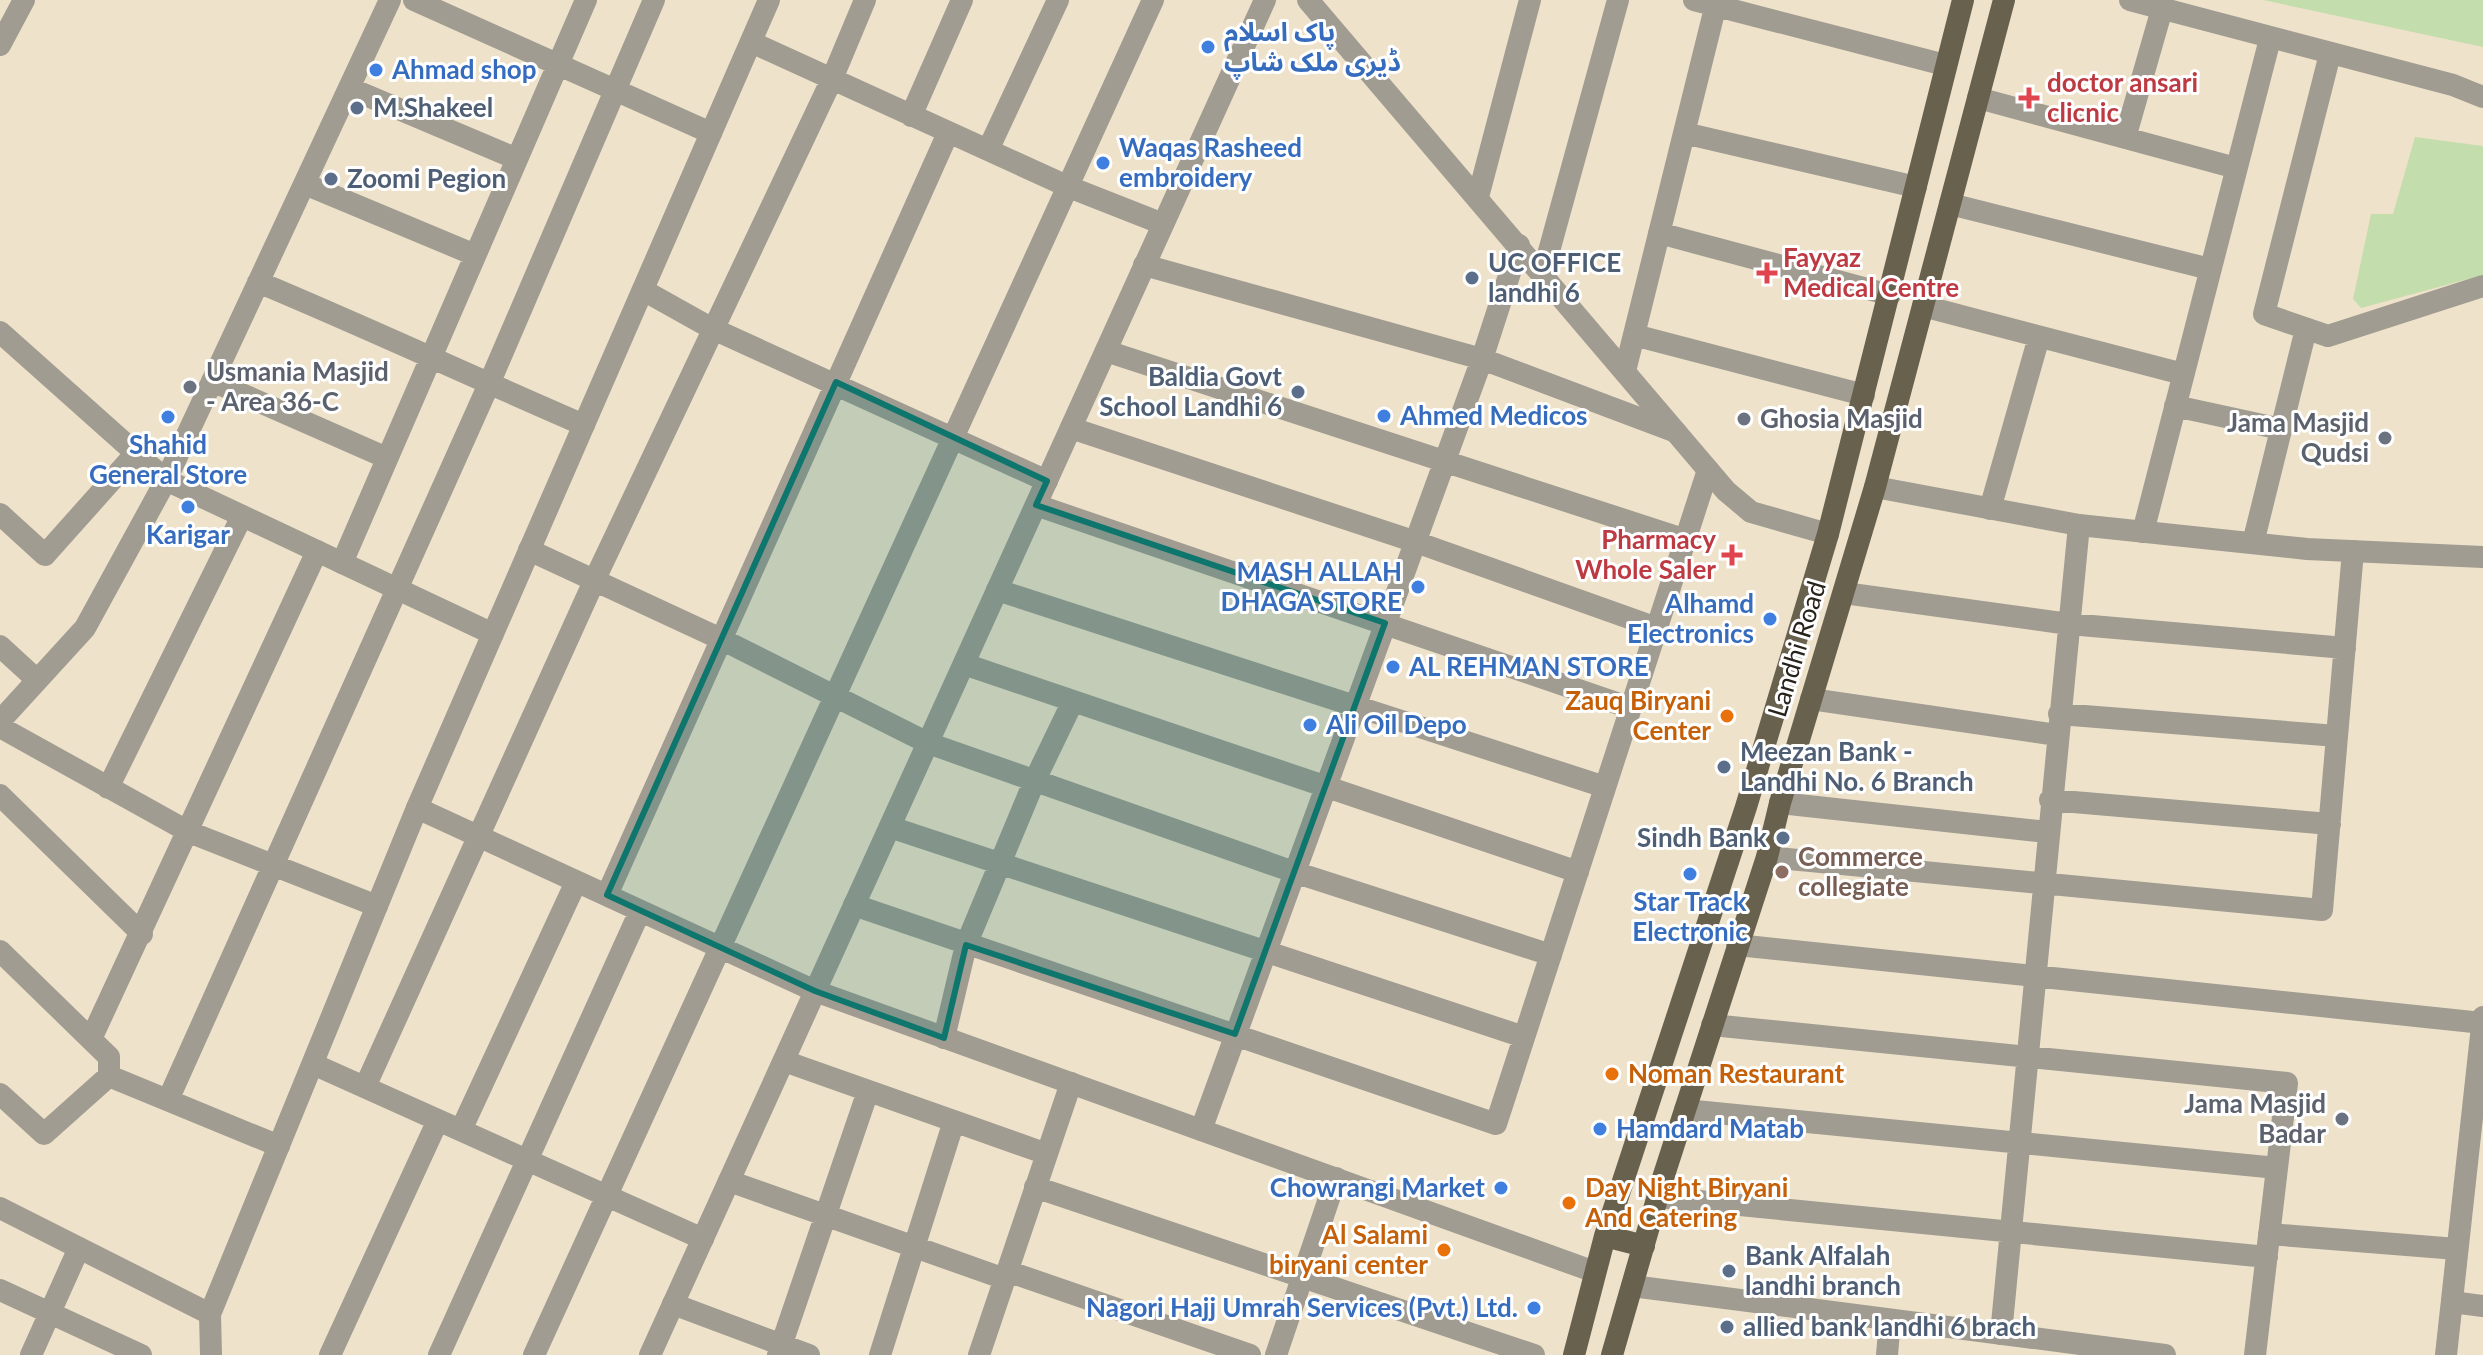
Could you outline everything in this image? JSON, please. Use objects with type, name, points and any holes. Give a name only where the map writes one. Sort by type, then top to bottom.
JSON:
[{"type":"main road","name":"Landhi Road","points":[[1574,1355],[1605,1236],[1746,807],[1828,534],[1963,0]]},
{"type":"main road","name":"Landhi Road","points":[[1612,1355],[1685,1110],[1767,857],[1780,803],[1875,487],[2004,0]]},
{"type":"main road","points":[[1605,1236],[1644,1246]]},
{"type":"main road","points":[[1587,1300],[1629,1296]]},
{"type":"street","points":[[0,45],[24,0]]},
{"type":"street","points":[[377,906],[189,832],[0,724],[85,628],[166,480],[390,0]]},
{"type":"street","points":[[414,0],[711,133]]},
{"type":"street","points":[[342,563],[586,0]]},
{"type":"street","points":[[168,1100],[489,384],[654,0]]},
{"type":"street","points":[[211,1355],[210,1314],[417,808],[769,0]]},
{"type":"street","points":[[365,1087],[595,579],[711,328],[832,79],[865,0]]},
{"type":"street","points":[[911,116],[962,0]]},
{"type":"street","points":[[988,150],[1058,0]]},
{"type":"street","points":[[534,1355],[1153,0]]},
{"type":"street","points":[[650,1355],[1265,0]]},
{"type":"street","points":[[1308,0],[1708,470],[1751,512],[1828,534]]},
{"type":"street","points":[[1478,197],[1530,0]]},
{"type":"street","points":[[1543,273],[1618,0]]},
{"type":"street","points":[[2130,0],[2453,85],[2483,97]]},
{"type":"street","points":[[1625,371],[1684,133],[1709,2],[1945,65]]},
{"type":"street","points":[[2125,138],[2162,9]]},
{"type":"street","points":[[2143,532],[2270,39]]},
{"type":"street","points":[[751,42],[1069,187],[1163,224]]},
{"type":"street","points":[[2330,54],[2264,314],[2328,336],[2483,286]]},
{"type":"street","points":[[349,88],[517,159]]},
{"type":"street","points":[[1978,98],[2236,168]]},
{"type":"street","points":[[607,895],[948,133]]},
{"type":"street","points":[[1684,133],[1916,187]]},
{"type":"street","points":[[305,184],[475,255]]},
{"type":"street","points":[[1950,204],[2210,269]]},
{"type":"street","points":[[1659,233],[1890,295]]},
{"type":"street","points":[[1201,1130],[1413,541],[1482,359],[1519,245]]},
{"type":"street","points":[[1144,265],[1482,359],[1676,432]]},
{"type":"street","points":[[258,282],[432,355],[489,384],[584,425]]},
{"type":"street","points":[[643,290],[711,328],[836,382],[952,440],[1047,481]]},
{"type":"street","points":[[1923,306],[2183,374]]},
{"type":"street","points":[[2253,543],[2306,329]]},
{"type":"street","points":[[0,332],[166,480],[493,634]]},
{"type":"street","points":[[1634,335],[1864,395]]},
{"type":"street","points":[[1990,509],[2039,337]]},
{"type":"street","points":[[1106,351],[1686,540]]},
{"type":"street","points":[[212,381],[387,458]]},
{"type":"street","points":[[2175,406],[2281,429]]},
{"type":"street","points":[[1071,428],[1413,541],[1657,628]]},
{"type":"street","points":[[0,514],[45,555],[136,453]]},
{"type":"street","points":[[854,905],[1496,1124],[1708,470]]},
{"type":"street","points":[[1875,487],[2079,525],[2353,551],[2483,557]]},
{"type":"street","points":[[1036,505],[1631,708]]},
{"type":"street","points":[[108,788],[242,516]]},
{"type":"street","points":[[2001,1334],[2033,975],[2079,525]]},
{"type":"street","points":[[529,550],[723,640],[928,743],[1294,872],[1551,955]]},
{"type":"street","points":[[91,1039],[317,551]]},
{"type":"street","points":[[1767,857],[2322,910],[2353,551]]},
{"type":"street","points":[[997,590],[1605,787]]},
{"type":"street","points":[[1844,593],[2069,624],[2345,648]]},
{"type":"street","points":[[0,646],[37,680]]},
{"type":"street","points":[[964,664],[1578,872]]},
{"type":"street","points":[[1811,699],[2058,724],[2337,736]]},
{"type":"street","points":[[944,1038],[966,945],[1034,782],[1073,701]]},
{"type":"street","points":[[0,795],[142,934]]},
{"type":"street","points":[[2050,800],[2330,824]]},
{"type":"street","points":[[1780,803],[2047,832]]},
{"type":"street","points":[[417,808],[815,991],[1595,1272]]},
{"type":"street","points":[[890,827],[1524,1037]]},
{"type":"street","points":[[461,1130],[576,882]]},
{"type":"street","points":[[439,1355],[525,1159],[640,911]]},
{"type":"street","points":[[1737,945],[2483,1021],[2446,1355]]},
{"type":"street","points":[[0,951],[109,1057],[109,1076],[44,1134],[0,1094]]},
{"type":"street","points":[[1712,1025],[2287,1083],[2255,1355]]},
{"type":"street","points":[[784,1061],[1047,1154]]},
{"type":"street","points":[[313,1064],[703,1239]]},
{"type":"street","points":[[109,1076],[279,1146]]},
{"type":"street","points":[[979,1355],[1071,1083]]},
{"type":"street","points":[[780,1350],[868,1091]]},
{"type":"street","points":[[1685,1110],[2277,1168]]},
{"type":"street","points":[[330,1355],[438,1120]]},
{"type":"street","points":[[880,1355],[954,1121]]},
{"type":"street","points":[[1276,1355],[1336,1178]]},
{"type":"street","points":[[729,1181],[915,1247],[1250,1355]]},
{"type":"street","points":[[1035,1187],[1534,1355]]},
{"type":"street","points":[[1658,1197],[2267,1257]]},
{"type":"street","points":[[0,1208],[210,1314]]},
{"type":"street","points":[[2269,1234],[2457,1249]]},
{"type":"street","points":[[31,1355],[79,1248]]},
{"type":"street","points":[[0,1290],[141,1355]]},
{"type":"street","points":[[1629,1296],[1890,1320],[2164,1355]]},
{"type":"street","points":[[2452,1302],[2483,1306]]},
{"type":"street","points":[[673,1304],[780,1350],[809,1355]]},
{"type":"street","points":[[1887,1355],[1890,1320]]},
{"type":"highlighted area","points":[[836,382],[1047,481],[1036,505],[1385,623],[1235,1034],[966,945],[944,1038],[815,991],[607,895]]},
{"type":"green space","points":[[2263,0],[2483,0],[2483,47]]},
{"type":"green space","points":[[2415,137],[2483,146],[2483,275],[2361,308],[2353,299],[2371,214],[2393,214]]},
{"type":"place","name":"پاک اسلام ڈیری ملک شاپ","points":[[1208,47]]},
{"type":"place","name":"Ahmad shop","points":[[376,70]]},
{"type":"place","name":"doctor ansari clicnic","points":[[2029,98]]},
{"type":"place","name":"M.Shakeel","points":[[357,108]]},
{"type":"place","name":"Waqas Rasheed embroidery","points":[[1103,163]]},
{"type":"place","name":"Zoomi Pegion","points":[[331,179]]},
{"type":"place","name":"Fayyaz Medical Centre","points":[[1767,273]]},
{"type":"place","name":"UC OFFICE landhi 6","points":[[1472,278]]},
{"type":"place","name":"Usmania Masjid - Area 36-C","points":[[190,387]]},
{"type":"place","name":"Baldia Govt School Landhi 6","points":[[1298,392]]},
{"type":"place","name":"Ahmed Medicos","points":[[1384,416]]},
{"type":"place","name":"Shahid General Store","points":[[168,417]]},
{"type":"place","name":"Ghosia Masjid","points":[[1744,419]]},
{"type":"place","name":"Jama Masjid Qudsi","points":[[2385,438]]},
{"type":"place","name":"Karigar","points":[[188,507]]},
{"type":"place","name":"Pharmacy Whole Saler","points":[[1732,555]]},
{"type":"place","name":"MASH ALLAH DHAGA STORE","points":[[1418,587]]},
{"type":"place","name":"Alhamd Electronics","points":[[1770,619]]},
{"type":"place","name":"AL REHMAN STORE","points":[[1393,667]]},
{"type":"place","name":"Zauq Biryani Center","points":[[1727,716]]},
{"type":"place","name":"Ali Oil Depo","points":[[1310,725]]},
{"type":"place","name":"Meezan Bank - Landhi No. 6 Branch","points":[[1724,767]]},
{"type":"place","name":"Sindh Bank","points":[[1783,838]]},
{"type":"place","name":"Commerce collegiate","points":[[1782,872]]},
{"type":"place","name":"Star Track Electronic","points":[[1690,874]]},
{"type":"place","name":"Noman Restaurant","points":[[1612,1074]]},
{"type":"place","name":"Jama Masjid Badar","points":[[2342,1119]]},
{"type":"place","name":"Hamdard Matab","points":[[1600,1129]]},
{"type":"place","name":"Chowrangi Market","points":[[1501,1188]]},
{"type":"place","name":"Day Night Biryani And Catering","points":[[1569,1203]]},
{"type":"place","name":"Al Salami biryani center","points":[[1444,1250]]},
{"type":"place","name":"Bank Alfalah landhi branch","points":[[1729,1271]]},
{"type":"place","name":"Nagori Hajj Umrah Services (Pvt.) Ltd.","points":[[1534,1308]]},
{"type":"place","name":"allied bank landhi 6 brach","points":[[1727,1327]]}]
